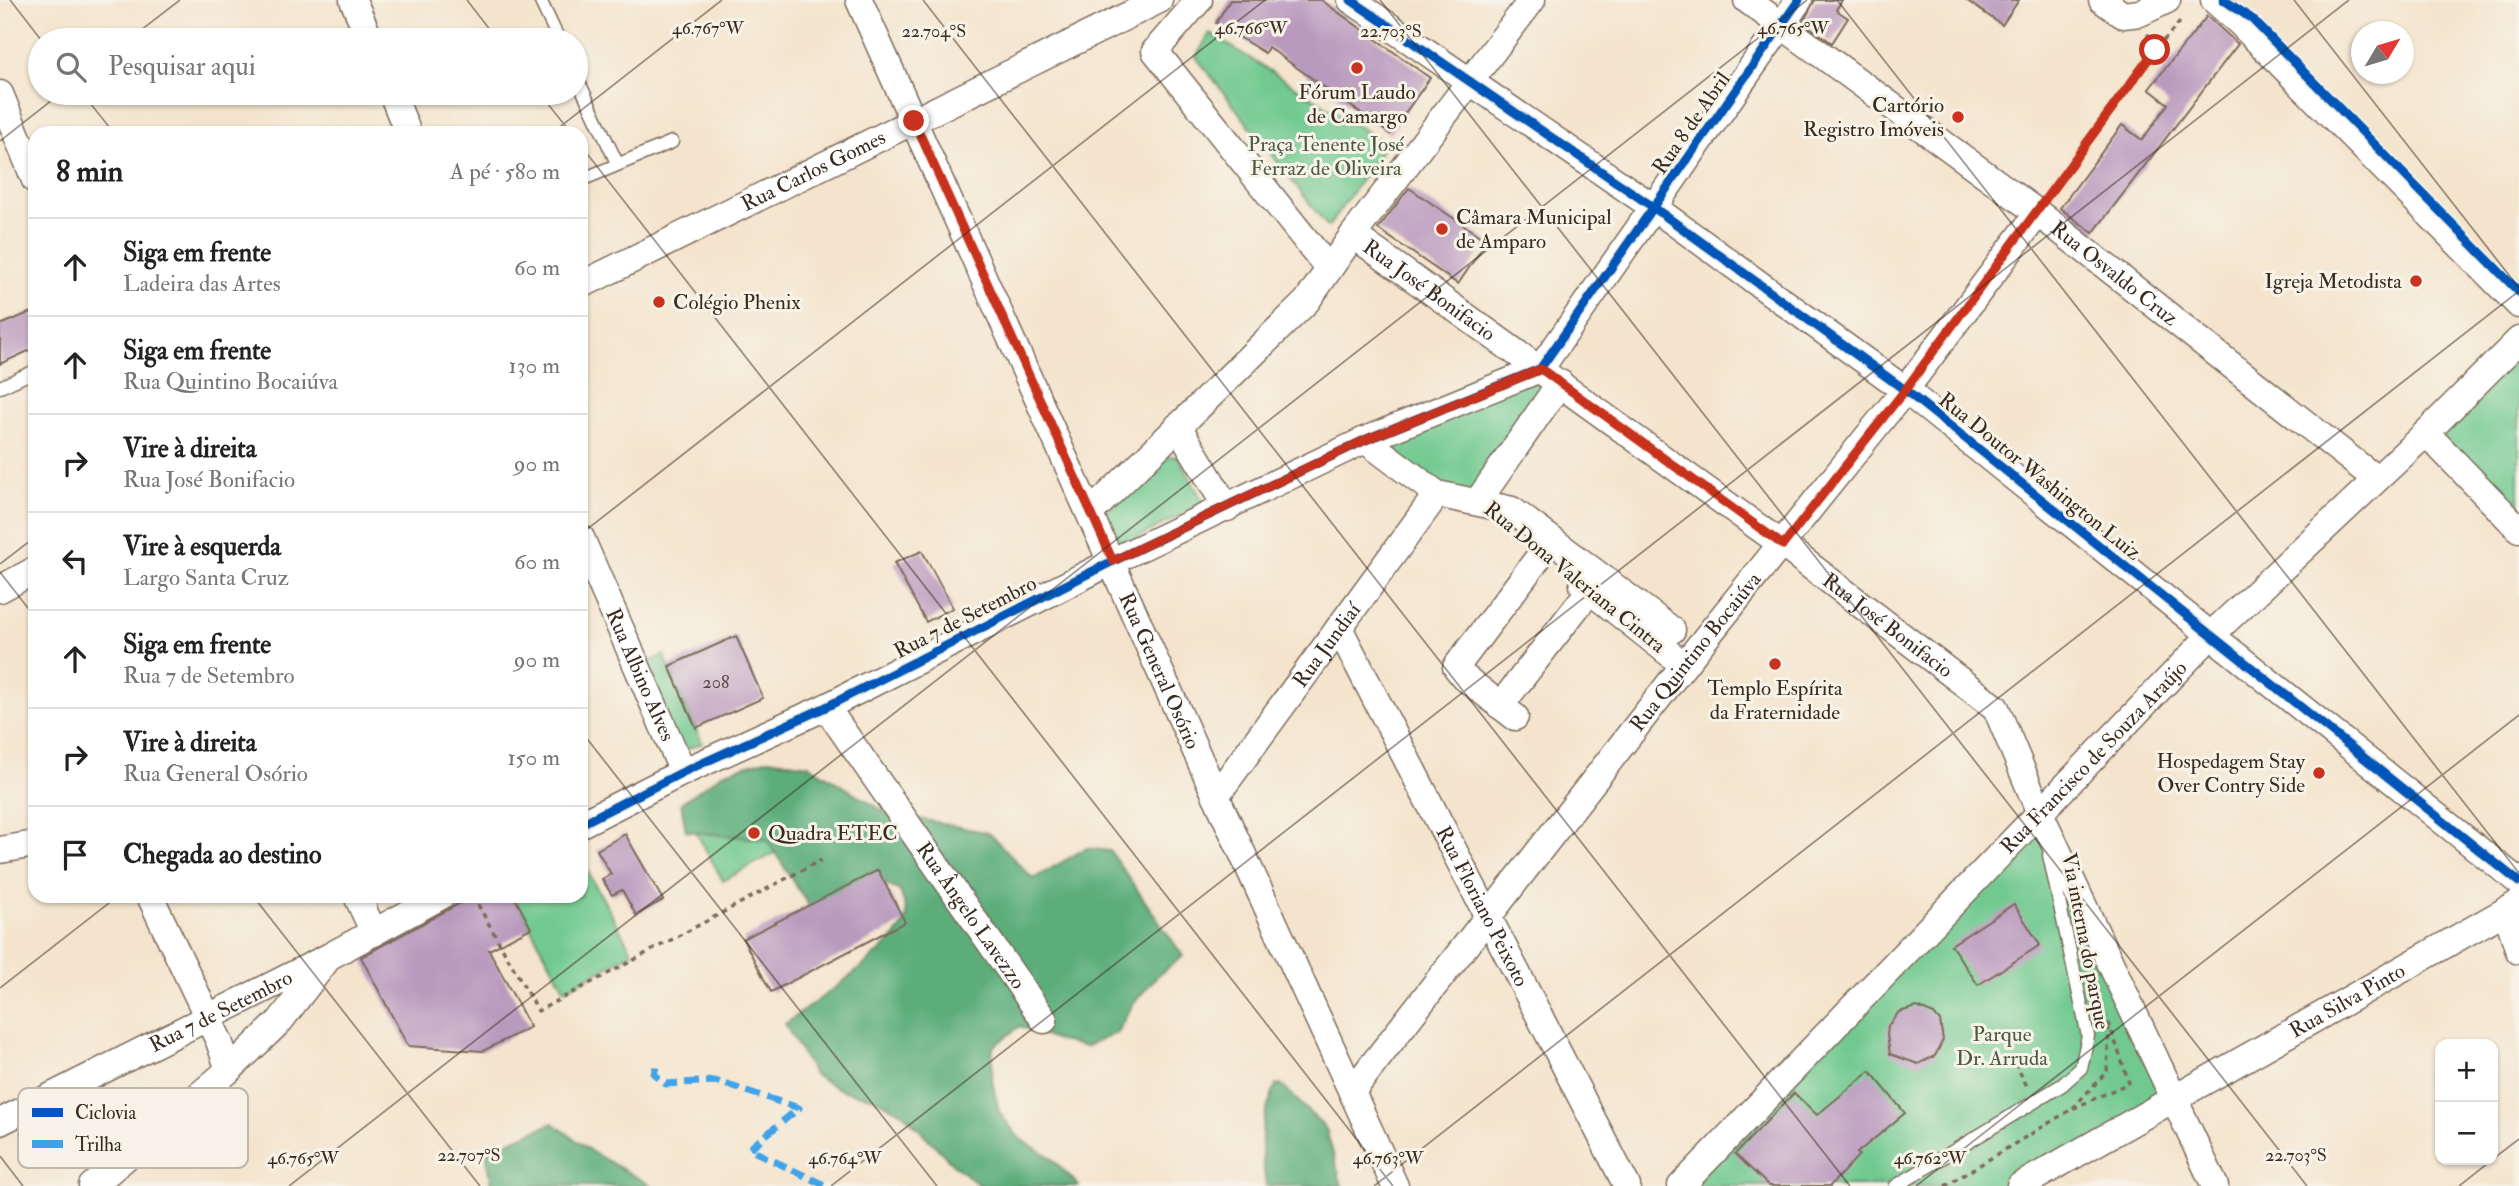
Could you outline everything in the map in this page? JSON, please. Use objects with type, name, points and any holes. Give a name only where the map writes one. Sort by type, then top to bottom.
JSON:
[{"type":"street","points":[[354,0],[365,28]]},
{"type":"street","name":"Rua General Osório","points":[[859,0],[1113,561],[1216,796],[1395,1186]]},
{"type":"street","name":"Rua Carlos Gomes","points":[[588,282],[1160,0]]},
{"type":"street","points":[[1199,0],[1155,51],[1329,269]]},
{"type":"street","points":[[1090,513],[1307,301],[1353,234],[1532,0]]},
{"type":"street","name":"Rua Osvaldo Cruz","points":[[1747,0],[2038,213],[2376,479]]},
{"type":"street","name":"Rua 8 de Abril","points":[[1478,501],[1653,207],[1799,0]]},
{"type":"street","points":[[2102,0],[2123,15],[2140,13],[2167,0]]},
{"type":"street","points":[[2214,0],[2241,24],[2519,305]]},
{"type":"street","name":"Rua Doutor Washington Luiz","points":[[1366,4],[1905,390],[2519,881]]},
{"type":"street","points":[[0,94],[28,163]]},
{"type":"street","points":[[397,105],[405,126]]},
{"type":"street","name":"Rua Quintino Bocaiúva","points":[[1353,1090],[1684,665],[1905,390],[2038,213]]},
{"type":"street","name":"Rua José Bonifacio","points":[[1353,234],[1783,545],[1996,708],[2040,813],[2215,1186]]},
{"type":"street","name":"Rua Francisco de Souza Araújo","points":[[1681,1186],[2211,635],[2427,433],[2519,341]]},
{"type":"street","name":"Rua 7 de Setembro","points":[[588,820],[683,772],[826,707],[1113,561],[1365,440],[1550,376]]},
{"type":"street","points":[[1178,426],[1227,508]]},
{"type":"street","points":[[2427,433],[2519,529]]},
{"type":"street","points":[[1365,440],[1437,494],[1478,501]]},
{"type":"street","name":"Rua Jundiaí","points":[[1216,796],[1437,494]]},
{"type":"street","name":"Rua Dona Valeriana Cintra","points":[[1478,501],[1684,665]]},
{"type":"street","name":"Rua Dona Valeriana Cintra","points":[[1478,501],[1512,510],[1672,630]]},
{"type":"street","points":[[1542,553],[1456,667],[1507,711],[1590,590]]},
{"type":"street","name":"Rua Albino Alves","points":[[588,554],[683,772]]},
{"type":"street","points":[[0,589],[28,574]]},
{"type":"street","name":"Rua Floriano Peixoto","points":[[1339,628],[1627,1186]]},
{"type":"street","name":"Rua Ângelo Lavezzo","points":[[826,707],[1044,1020]]},
{"type":"street","points":[[0,850],[28,845]]},
{"type":"street","points":[[153,903],[208,1016],[229,1070]]},
{"type":"street","points":[[359,903],[374,933]]},
{"type":"street","name":"Rua 7 de Setembro","points":[[60,1088],[330,956],[428,903]]},
{"type":"street","points":[[2512,906],[2519,951]]},
{"type":"street","name":"Rua Silva Pinto","points":[[2020,1186],[2512,906]]},
{"type":"street","points":[[208,1088],[280,1021],[330,956]]},
{"type":"street","name":"Rua 7 de Setembro","points":[[2,1116],[18,1108]]},
{"type":"street","points":[[92,1186],[113,1168]]},
{"type":"lane","points":[[540,0],[553,28]]},
{"type":"lane","points":[[588,101],[617,163]]},
{"type":"lane","points":[[588,177],[672,142]]},
{"type":"lane","points":[[0,387],[28,374]]},
{"type":"lane","name":"Via interna do parque","points":[[1896,1186],[2062,1085],[2081,1068],[2088,1036],[2040,813]]},
{"type":"path","points":[[2038,213],[2159,44]]},
{"type":"path","points":[[477,903],[538,1011],[821,860]]},
{"type":"path","points":[[1945,1186],[2072,1110],[2129,1083],[2105,1010]]},
{"type":"path","points":[[2015,1063],[2035,1101]]},
{"type":"green space","name":"Praça Tenente José Ferraz de Oliveira","points":[[1210,33],[1386,144],[1328,227],[1196,57]]},
{"type":"green space","points":[[2519,352],[2519,523],[2434,436]]},
{"type":"green space","points":[[1537,380],[1547,387],[1474,500],[1437,494],[1375,436]]},
{"type":"green space","points":[[1178,456],[1204,503],[1133,540],[1119,541],[1104,514],[1166,457]]},
{"type":"green space","points":[[664,655],[702,743],[679,753],[640,666]]},
{"type":"green space","points":[[768,759],[809,765],[885,812],[989,833],[1033,879],[1086,848],[1110,851],[1183,956],[1156,977],[1133,1004],[1117,1033],[1085,1047],[1052,1039],[1020,1026],[993,1047],[992,1080],[999,1112],[1020,1139],[1049,1156],[1079,1186],[980,1186],[953,1164],[904,1114],[875,1098],[843,1091],[814,1075],[785,1024],[885,947],[905,922],[906,911],[900,891],[886,884],[833,908],[809,906],[767,840],[686,831],[681,803],[725,772]]},
{"type":"green space","name":"Quadra ETEC","points":[[785,784],[812,833],[723,881],[696,832]]},
{"type":"green space","name":"Parque Dr. Arruda","points":[[2039,816],[2173,1097],[2027,1186],[1684,1186]]},
{"type":"green space","points":[[588,873],[633,953],[565,990],[517,903],[588,903]]},
{"type":"green space","points":[[1281,1084],[1326,1129],[1342,1186],[1266,1186],[1263,1124],[1276,1085]]},
{"type":"green space","points":[[553,1123],[592,1152],[652,1186],[492,1186],[486,1151]]},
{"type":"building","name":"Fórum Laudo de Camargo","points":[[1230,0],[1321,0],[1430,78],[1390,134],[1268,47],[1265,53],[1216,23]]},
{"type":"building","points":[[1815,0],[1842,0],[1836,10],[1848,18],[1832,43],[1803,22]]},
{"type":"building","points":[[1966,0],[2019,0],[2002,25]]},
{"type":"building","points":[[2207,16],[2238,44],[2093,233],[2060,208],[2122,125],[2142,140],[2168,104],[2149,89]]},
{"type":"building","name":"Câmara Municipal de Amparo","points":[[1409,188],[1487,241],[1458,284],[1378,229]]},
{"type":"building","points":[[28,313],[28,351],[0,364],[0,325]]},
{"type":"building","points":[[922,551],[953,608],[926,622],[894,563]]},
{"type":"building","points":[[736,636],[763,698],[696,728],[669,666]]},
{"type":"building","points":[[625,834],[663,900],[636,915],[622,890],[612,895],[602,879],[611,874],[597,850]]},
{"type":"building","points":[[878,870],[905,922],[771,992],[743,939]]},
{"type":"building","points":[[460,903],[518,903],[531,928],[489,950],[530,1027],[483,1051],[408,1046],[361,957]]},
{"type":"building","points":[[2014,904],[2040,945],[1978,985],[1951,945]]},
{"type":"building","points":[[1917,1007],[1934,1014],[1940,1021],[1943,1040],[1935,1056],[1918,1064],[1890,1054],[1887,1035],[1888,1026],[1899,1012]]},
{"type":"building","points":[[1870,1071],[1905,1113],[1857,1153],[1859,1155],[1830,1186],[1769,1186],[1735,1154],[1794,1093],[1817,1115]]},
{"type":"marked path","points":[[656,1067],[654,1074],[666,1084],[715,1081],[799,1108],[749,1149],[826,1186]]},
{"type":"cycle path","points":[[1351,0],[1653,207],[1905,390],[2519,882]]},
{"type":"cycle path","points":[[588,820],[683,772],[826,707],[1113,561],[1365,440],[1540,369],[1799,0]]},
{"type":"cycle path","points":[[2224,0],[2252,19],[2519,292]]},
{"type":"place","name":"Fórum Laudo de Camargo","points":[[1357,68]]},
{"type":"place","name":"Cartório Registro Imóveis","points":[[1958,117]]},
{"type":"place","name":"Câmara Municipal de Amparo","points":[[1442,229]]},
{"type":"place","name":"Igreja Metodista","points":[[2416,281]]},
{"type":"place","name":"Colégio Phenix","points":[[659,302]]},
{"type":"place","name":"Templo Espírita da Fraternidade","points":[[1775,664]]},
{"type":"place","name":"Hospedagem Stay Over Contry Side","points":[[2319,773]]},
{"type":"place","name":"Quadra ETEC","points":[[754,833]]},
{"type":"route","points":[[914,121],[1113,561],[1365,440],[1541,369],[1783,545],[1905,390],[2038,213],[2155,50]]}]
